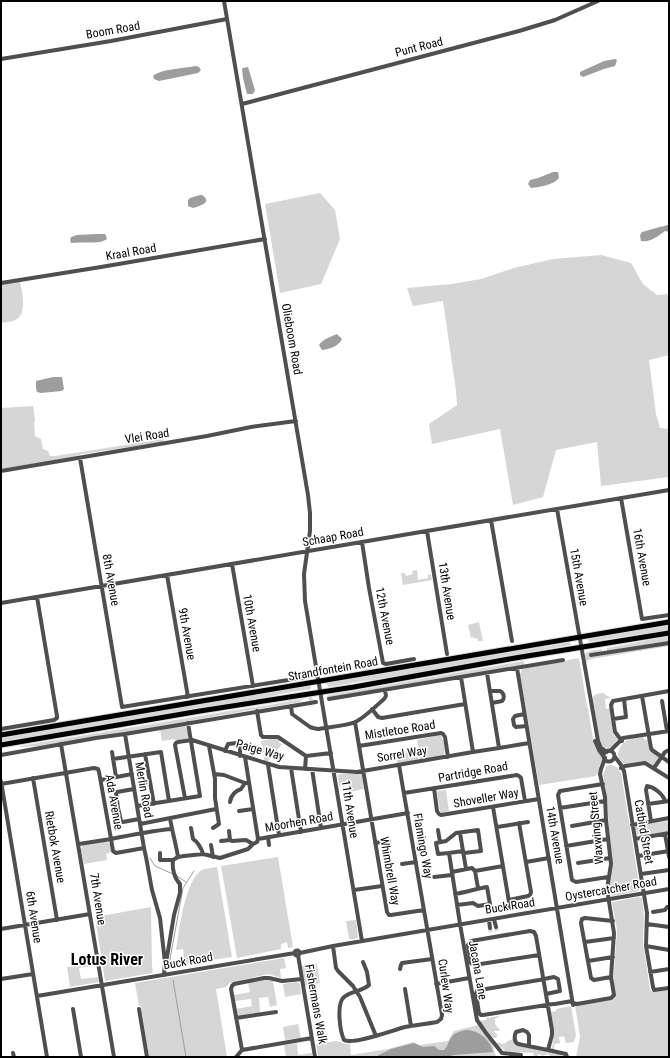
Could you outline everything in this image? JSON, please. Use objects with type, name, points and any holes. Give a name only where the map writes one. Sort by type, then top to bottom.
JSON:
[{"type":"main road","name":"Strandfontein Road","points":[[1,735],[669,622]]},
{"type":"main road","name":"Strandfontein Road","points":[[1,745],[669,633]]},
{"type":"street","name":"Olieboom Road","points":[[224,1],[310,506],[310,531],[304,574],[304,593],[319,681]]},
{"type":"street","name":"Punt Road","points":[[242,104],[519,32],[555,20],[598,1]]},
{"type":"street","name":"Boom Road","points":[[1,59],[111,41],[228,19]]},
{"type":"street","name":"Kraal Road","points":[[1,282],[104,267],[265,238]]},
{"type":"street","name":"Vlei Road","points":[[1,471],[207,436],[251,427],[296,421]]},
{"type":"street","name":"8th Avenue","points":[[80,458],[121,706],[124,708],[188,697]]},
{"type":"street","name":"Schaap Road","points":[[1,603],[669,490]]},
{"type":"street","name":"16th Avenue","points":[[622,498],[642,619],[669,615]]},
{"type":"street","name":"15th Avenue","points":[[557,509],[585,666]]},
{"type":"street","points":[[491,520],[512,641]]},
{"type":"street","name":"13th Avenue","points":[[427,531],[447,654]]},
{"type":"street","name":"12th Avenue","points":[[362,542],[383,663],[386,664],[414,659]]},
{"type":"street","name":"10th Avenue","points":[[232,564],[253,686]]},
{"type":"street","name":"9th Avenue","points":[[167,575],[188,697]]},
{"type":"street","points":[[1,729],[56,719],[57,716],[37,597]]},
{"type":"street","points":[[591,655],[669,643]]},
{"type":"street","points":[[329,699],[563,660]]},
{"type":"street","points":[[585,666],[598,741],[601,748],[612,752],[614,756]]},
{"type":"street","points":[[585,666],[585,683],[596,742],[599,750],[606,760],[610,762],[614,760],[616,749],[621,741]]},
{"type":"street","name":"14th Avenue","points":[[517,668],[573,1003]]},
{"type":"street","points":[[487,673],[499,748]]},
{"type":"street","points":[[188,697],[307,677]]},
{"type":"street","points":[[461,677],[473,752]]},
{"type":"street","name":"11th Avenue","points":[[319,681],[362,941]]},
{"type":"street","points":[[291,706],[292,714],[310,727],[318,729],[355,722],[384,699],[386,696],[385,690]]},
{"type":"street","points":[[490,692],[500,691],[503,693],[504,697],[502,701],[492,703]]},
{"type":"street","points":[[621,741],[615,733],[611,705],[612,702],[624,698],[669,691]]},
{"type":"street","points":[[642,696],[652,750],[669,762]]},
{"type":"street","points":[[613,720],[626,717],[624,698]]},
{"type":"street","points":[[604,757],[608,751],[626,738],[668,731],[662,701]]},
{"type":"street","points":[[1,755],[316,702]]},
{"type":"street","points":[[372,709],[378,717],[382,718],[465,704]]},
{"type":"street","points":[[257,711],[262,737],[278,737],[306,756],[331,753]]},
{"type":"street","points":[[524,714],[514,716],[514,725],[516,727],[526,726]]},
{"type":"street","name":"Whimbrell Way","points":[[355,722],[388,914],[391,915],[424,910]]},
{"type":"street","points":[[137,806],[200,796],[188,723]]},
{"type":"street","name":"Mistletoe Road","points":[[359,746],[441,733],[444,734],[448,757]]},
{"type":"street","name":"Merlin Road","points":[[125,734],[144,848],[152,890],[160,918],[165,963]]},
{"type":"street","points":[[185,798],[176,743],[190,740]]},
{"type":"street","name":"Paige Way","points":[[190,740],[268,765],[334,771]]},
{"type":"street","points":[[225,751],[228,744],[239,743],[240,756]]},
{"type":"street","name":"Sorrel Way","points":[[334,771],[363,771],[529,743]]},
{"type":"street","name":"7th Avenue","points":[[61,744],[114,1057]]},
{"type":"street","points":[[209,746],[214,774],[216,810],[220,824],[213,828]]},
{"type":"street","points":[[654,768],[666,751],[669,750]]},
{"type":"street","points":[[112,752],[116,777]]},
{"type":"street","points":[[112,758],[160,752],[169,801]]},
{"type":"street","points":[[145,754],[154,804]]},
{"type":"street","points":[[305,769],[306,756]]},
{"type":"street","name":"Catbird Street","points":[[614,756],[624,775],[638,856],[647,913],[646,946],[653,987],[654,990],[669,988]]},
{"type":"street","points":[[160,852],[160,860],[173,860],[178,857],[203,854],[220,858],[248,849],[257,842],[258,839],[253,808],[247,783],[245,757]]},
{"type":"street","name":"Waxwing Street","points":[[573,1003],[577,1004],[612,998],[614,995],[611,978],[614,933],[607,889],[611,864],[603,784],[600,772],[604,757]]},
{"type":"street","name":"Waxwing Street","points":[[602,778],[603,769],[605,765],[610,762]]},
{"type":"street","name":"Catbird Street","points":[[610,762],[614,762],[621,767]]},
{"type":"street","points":[[621,767],[643,762],[669,778]]},
{"type":"street","points":[[268,765],[279,835]]},
{"type":"street","name":"Flamingo Way","points":[[399,765],[427,930]]},
{"type":"street","name":"Ada Avenue","points":[[66,772],[94,768],[98,769],[101,780],[111,839],[79,844]]},
{"type":"street","points":[[291,768],[301,832]]},
{"type":"street","points":[[312,769],[321,828]]},
{"type":"street","points":[[1,783],[66,772]]},
{"type":"street","points":[[101,780],[132,774]]},
{"type":"street","points":[[214,774],[224,775],[247,783]]},
{"type":"street","name":"Partridge Road","points":[[404,794],[517,775],[521,778],[524,801]]},
{"type":"street","name":"Rietbok Avenue","points":[[33,778],[57,920]]},
{"type":"street","name":"6th Avenue","points":[[1,783],[47,1057]]},
{"type":"street","points":[[230,802],[232,795],[247,783]]},
{"type":"street","points":[[603,784],[560,792],[558,795],[572,879],[576,882],[608,877]]},
{"type":"street","points":[[648,804],[667,801],[663,795],[648,786],[646,787],[648,804],[651,822]]},
{"type":"street","name":"Shoveller Way","points":[[434,788],[437,811],[440,815],[538,799]]},
{"type":"street","points":[[134,790],[117,792],[118,808],[121,821],[123,822],[170,818],[216,810]]},
{"type":"street","points":[[560,808],[605,801]]},
{"type":"street","points":[[493,806],[510,908]]},
{"type":"street","points":[[239,811],[253,808]]},
{"type":"street","name":"Moorhen Road","points":[[258,839],[408,813]]},
{"type":"street","points":[[170,818],[171,829],[176,844],[178,857]]},
{"type":"street","points":[[632,825],[669,818]]},
{"type":"street","points":[[572,826],[606,820]]},
{"type":"street","points":[[497,827],[528,822]]},
{"type":"street","points":[[509,900],[530,895],[519,823]]},
{"type":"street","points":[[191,828],[193,839],[202,849],[203,854]]},
{"type":"street","points":[[144,848],[116,853],[113,851],[111,839],[171,829]]},
{"type":"street","points":[[438,830],[438,843],[438,854],[481,851],[478,830],[455,834],[446,841],[438,843]]},
{"type":"street","points":[[229,831],[230,840]]},
{"type":"street","points":[[460,833],[466,869]]},
{"type":"street","points":[[635,839],[667,833],[669,857]]},
{"type":"street","points":[[268,837],[269,845]]},
{"type":"street","points":[[566,846],[608,839]]},
{"type":"street","points":[[222,841],[247,840],[253,844]]},
{"type":"street","points":[[375,843],[389,841]]},
{"type":"street","points":[[211,845],[213,857]]},
{"type":"street","points":[[638,856],[668,851]]},
{"type":"street","name":"Jacana Lane","points":[[449,853],[477,1020],[502,1053],[521,1055]]},
{"type":"street","points":[[526,862],[549,858]]},
{"type":"street","points":[[578,863],[610,858]]},
{"type":"street","points":[[164,975],[174,915],[180,892],[180,884],[174,870],[173,860]]},
{"type":"street","points":[[402,864],[416,862]]},
{"type":"street","points":[[434,877],[472,868],[475,871],[503,866]]},
{"type":"street","points":[[641,874],[669,870]]},
{"type":"street","points":[[475,871],[478,888]]},
{"type":"street","points":[[354,890],[382,886]]},
{"type":"street","points":[[455,894],[487,887],[490,904],[477,906],[473,903],[457,906]]},
{"type":"street","name":"Oystercatcher Road","points":[[557,908],[669,889]]},
{"type":"street","points":[[653,912],[665,910],[666,907],[669,907]]},
{"type":"street","name":"Buck Road","points":[[37,996],[297,954],[332,946],[557,908]]},
{"type":"street","points":[[1,929],[90,914]]},
{"type":"street","points":[[611,978],[594,980],[590,976],[581,923],[585,918],[610,922],[613,921]]},
{"type":"street","points":[[494,919],[496,927]]},
{"type":"street","points":[[489,920],[490,928]]},
{"type":"street","points":[[647,924],[669,927]]},
{"type":"street","name":"Curlew Way","points":[[356,991],[344,997],[341,1002],[340,1023],[343,1038],[346,1041],[376,1036],[411,1026],[437,1022],[441,1019],[442,1015],[427,930]]},
{"type":"street","points":[[539,955],[472,965],[470,962],[468,943],[494,935],[533,931],[536,936],[552,1030],[548,1050]]},
{"type":"street","points":[[585,942],[614,938]]},
{"type":"street","points":[[332,946],[336,968],[356,991],[376,1036]]},
{"type":"street","points":[[646,946],[669,950]]},
{"type":"street","name":"Fishermans Walk","points":[[297,954],[315,1057]]},
{"type":"street","points":[[588,961],[613,957]]},
{"type":"street","points":[[400,969],[402,963],[432,959]]},
{"type":"street","points":[[356,991],[366,988],[370,984],[368,972],[363,962]]},
{"type":"street","points":[[650,972],[669,969]]},
{"type":"street","points":[[1,979],[33,974]]},
{"type":"street","points":[[546,994],[559,992],[558,978],[554,977],[478,990],[476,994],[479,1012],[484,1016],[554,1004],[573,1003]]},
{"type":"street","points":[[242,1050],[231,989],[232,986],[234,984],[264,978],[282,981],[302,979]]},
{"type":"street","points":[[436,984],[469,978]]},
{"type":"street","points":[[404,989],[411,1026]]},
{"type":"street","points":[[73,1009],[81,1057]]},
{"type":"street","points":[[139,1009],[148,1057]]},
{"type":"street","points":[[236,1018],[276,1012]]},
{"type":"street","points":[[530,1046],[529,1035],[527,1032],[523,1030],[516,1032],[515,1040],[517,1043],[530,1046],[566,1054]]},
{"type":"street","points":[[236,1057],[242,1050],[312,1038]]},
{"type":"shaded area","points":[[617,60],[615,66],[583,77],[580,75],[580,72],[604,61]]},
{"type":"shaded area","points":[[196,66],[201,70],[198,73],[159,81],[154,79],[153,76],[167,70]]},
{"type":"shaded area","points":[[248,67],[255,90],[253,94],[247,94],[243,78],[242,69]]},
{"type":"shaded area","points":[[553,172],[558,172],[559,178],[550,184],[531,188],[528,184],[530,180]]},
{"type":"shaded area","points":[[320,193],[335,210],[340,239],[321,284],[280,293],[265,204]]},
{"type":"shaded area","points":[[200,195],[205,197],[206,202],[193,208],[188,206],[188,200],[190,198]]},
{"type":"shaded area","points":[[669,224],[669,232],[665,231],[651,240],[641,241],[640,235],[642,232]]},
{"type":"shaded area","points":[[105,234],[107,239],[100,242],[71,243],[70,240],[71,237],[77,235]]},
{"type":"shaded area","points":[[601,255],[631,263],[643,284],[657,295],[669,294],[669,355],[649,360],[656,414],[660,428],[669,429],[669,477],[601,486],[597,442],[556,450],[543,497],[513,505],[500,429],[432,444],[429,424],[457,405],[443,301],[413,306],[407,288],[452,284],[481,279],[514,268],[553,259]]},
{"type":"shaded area","points":[[20,281],[23,302],[22,312],[15,320],[1,323],[1,284]]},
{"type":"shaded area","points":[[337,334],[342,339],[339,344],[322,350],[319,345],[327,338]]},
{"type":"shaded area","points":[[53,377],[62,377],[64,389],[62,391],[37,392],[36,381]]},
{"type":"shaded area","points":[[33,406],[35,436],[41,439],[43,449],[48,451],[50,456],[164,439],[163,442],[82,454],[1,469],[1,408]]},
{"type":"shaded area","points":[[417,570],[418,580],[428,578],[428,575],[431,574],[432,580],[403,585],[401,573],[405,573],[406,576],[413,574],[412,571]]},
{"type":"shaded area","points":[[479,622],[483,641],[478,641],[477,638],[474,639],[474,637],[471,638],[468,625]]},
{"type":"shaded area","points":[[669,624],[669,630],[589,642],[588,639]]},
{"type":"shaded area","points":[[669,636],[669,641],[607,651],[607,648]]},
{"type":"shaded area","points":[[570,642],[571,645],[528,654],[377,680],[329,687],[326,683],[533,647],[544,647]]},
{"type":"shaded area","points":[[669,644],[669,646],[592,659],[588,660],[587,663],[585,656],[586,653],[590,651],[602,649],[602,651],[590,653],[591,657]]},
{"type":"shaded area","points":[[579,658],[594,745],[602,757],[598,774],[596,774],[596,776],[539,785],[520,674],[522,669]]},
{"type":"shaded area","points":[[524,661],[524,665],[326,699],[327,696],[330,695]]},
{"type":"shaded area","points":[[303,686],[311,686],[311,689],[1,743],[1,737]]},
{"type":"shaded area","points":[[603,693],[610,698],[605,699],[606,709],[610,708],[613,734],[618,739],[610,748],[603,747],[599,740],[592,699],[595,695]]},
{"type":"shaded area","points":[[312,697],[313,700],[310,701],[308,698],[302,699],[300,702],[141,730],[41,746],[20,747],[20,746]]},
{"type":"shaded area","points":[[185,726],[188,736],[187,739],[162,741],[160,729]]},
{"type":"shaded area","points":[[440,735],[443,739],[445,751],[444,756],[420,760],[417,740]]},
{"type":"shaded area","points":[[644,737],[644,740],[648,739],[650,749],[659,757],[654,766],[646,761],[623,764],[618,754],[623,743],[632,739]]},
{"type":"shaded area","points":[[276,738],[280,740],[279,743],[282,744],[267,762],[264,761],[263,746],[261,741]]},
{"type":"shaded area","points":[[417,751],[418,760],[397,763],[396,754]]},
{"type":"shaded area","points":[[609,765],[617,767],[621,773],[640,889],[639,891],[613,896],[611,895],[609,887],[612,864],[607,800],[603,775],[606,767]]},
{"type":"shaded area","points":[[338,775],[362,775],[364,789],[350,792],[348,785],[339,786]]},
{"type":"shaded area","points":[[446,790],[449,811],[442,813],[440,811],[437,792]]},
{"type":"shaded area","points":[[669,821],[669,831],[640,836],[636,834],[636,826]]},
{"type":"shaded area","points":[[106,841],[110,844],[111,852],[106,854],[107,860],[84,864],[81,849],[83,845]]},
{"type":"shaded area","points":[[278,857],[293,947],[288,948],[287,942],[281,944],[281,949],[237,958],[221,866]]},
{"type":"shaded area","points":[[217,867],[232,957],[185,964],[183,949],[176,950],[184,905],[192,882],[197,874],[204,869]]},
{"type":"shaded area","points":[[639,897],[642,898],[644,915],[643,944],[650,989],[652,992],[669,990],[669,1057],[576,1057],[580,1037],[575,1005],[612,999],[617,930],[612,902]]},
{"type":"shaded area","points":[[151,907],[153,973],[105,981],[95,917]]},
{"type":"shaded area","points":[[356,920],[358,937],[355,939],[349,939],[346,921]]},
{"type":"shaded area","points":[[284,958],[286,968],[280,969],[281,978],[268,974],[230,983],[226,987],[216,989],[227,1057],[149,1057],[141,1006],[139,1006],[135,983]]},
{"type":"shaded area","points":[[96,963],[96,965],[79,968],[81,979],[98,977],[99,982],[70,987],[67,967]]},
{"type":"shaded area","points":[[317,964],[320,983],[305,986],[302,966]]},
{"type":"shaded area","points":[[264,979],[273,981],[277,1005],[270,1007],[268,997],[259,998],[260,1012],[240,1016],[238,1015],[236,1009],[252,1006],[251,999],[235,1001],[234,995],[250,992],[248,983]]},
{"type":"shaded area","points":[[297,982],[300,984],[301,994],[285,997],[283,984]]},
{"type":"shaded area","points":[[571,1006],[576,1035],[574,1042],[566,1043],[564,1036],[559,1037],[560,1043],[554,1044],[554,1050],[552,1049],[554,1034],[550,1012],[556,1011],[556,1009]]},
{"type":"shaded area","points":[[499,1016],[495,1019],[495,1024],[500,1030],[494,1032],[497,1036],[494,1038],[488,1035],[479,1021],[486,1020],[486,1018]]},
{"type":"shaded area","points":[[298,1024],[301,1038],[285,1040],[283,1027]]},
{"type":"shaded area","points":[[478,1025],[493,1044],[496,1057],[318,1057],[316,1044],[336,1041],[347,1044],[350,1043],[351,1055],[388,1049],[413,1042],[419,1045],[448,1041],[454,1031]]},
{"type":"shaded area","points":[[466,1030],[471,1030],[483,1036],[490,1044],[493,1052],[453,1055],[449,1057],[375,1057],[391,1049],[414,1043],[423,1047],[434,1046],[439,1050],[444,1050],[453,1035]]},
{"type":"shaded area","points":[[513,1039],[515,1043],[559,1054],[564,1057],[552,1057],[548,1054],[542,1056],[539,1054],[537,1057],[534,1057],[533,1053],[505,1051],[497,1044],[498,1042],[502,1044],[506,1043],[507,1041]]},
{"type":"shaded area","points":[[297,1043],[298,1055],[312,1053],[312,1057],[286,1057],[284,1045]]},
{"type":"waterway","points":[[150,858],[155,866],[173,874]]},
{"type":"waterway","points":[[171,968],[170,959],[183,888],[194,871]]},
{"type":"waterway","points":[[177,876],[186,882]]},
{"type":"waterway","points":[[173,980],[186,1057]]},
{"type":"tunnel","points":[[496,927],[497,933]]},
{"type":"tunnel","points":[[490,928],[491,934]]},
{"type":"district","name":"Lotus River","points":[[107,959]]}]
